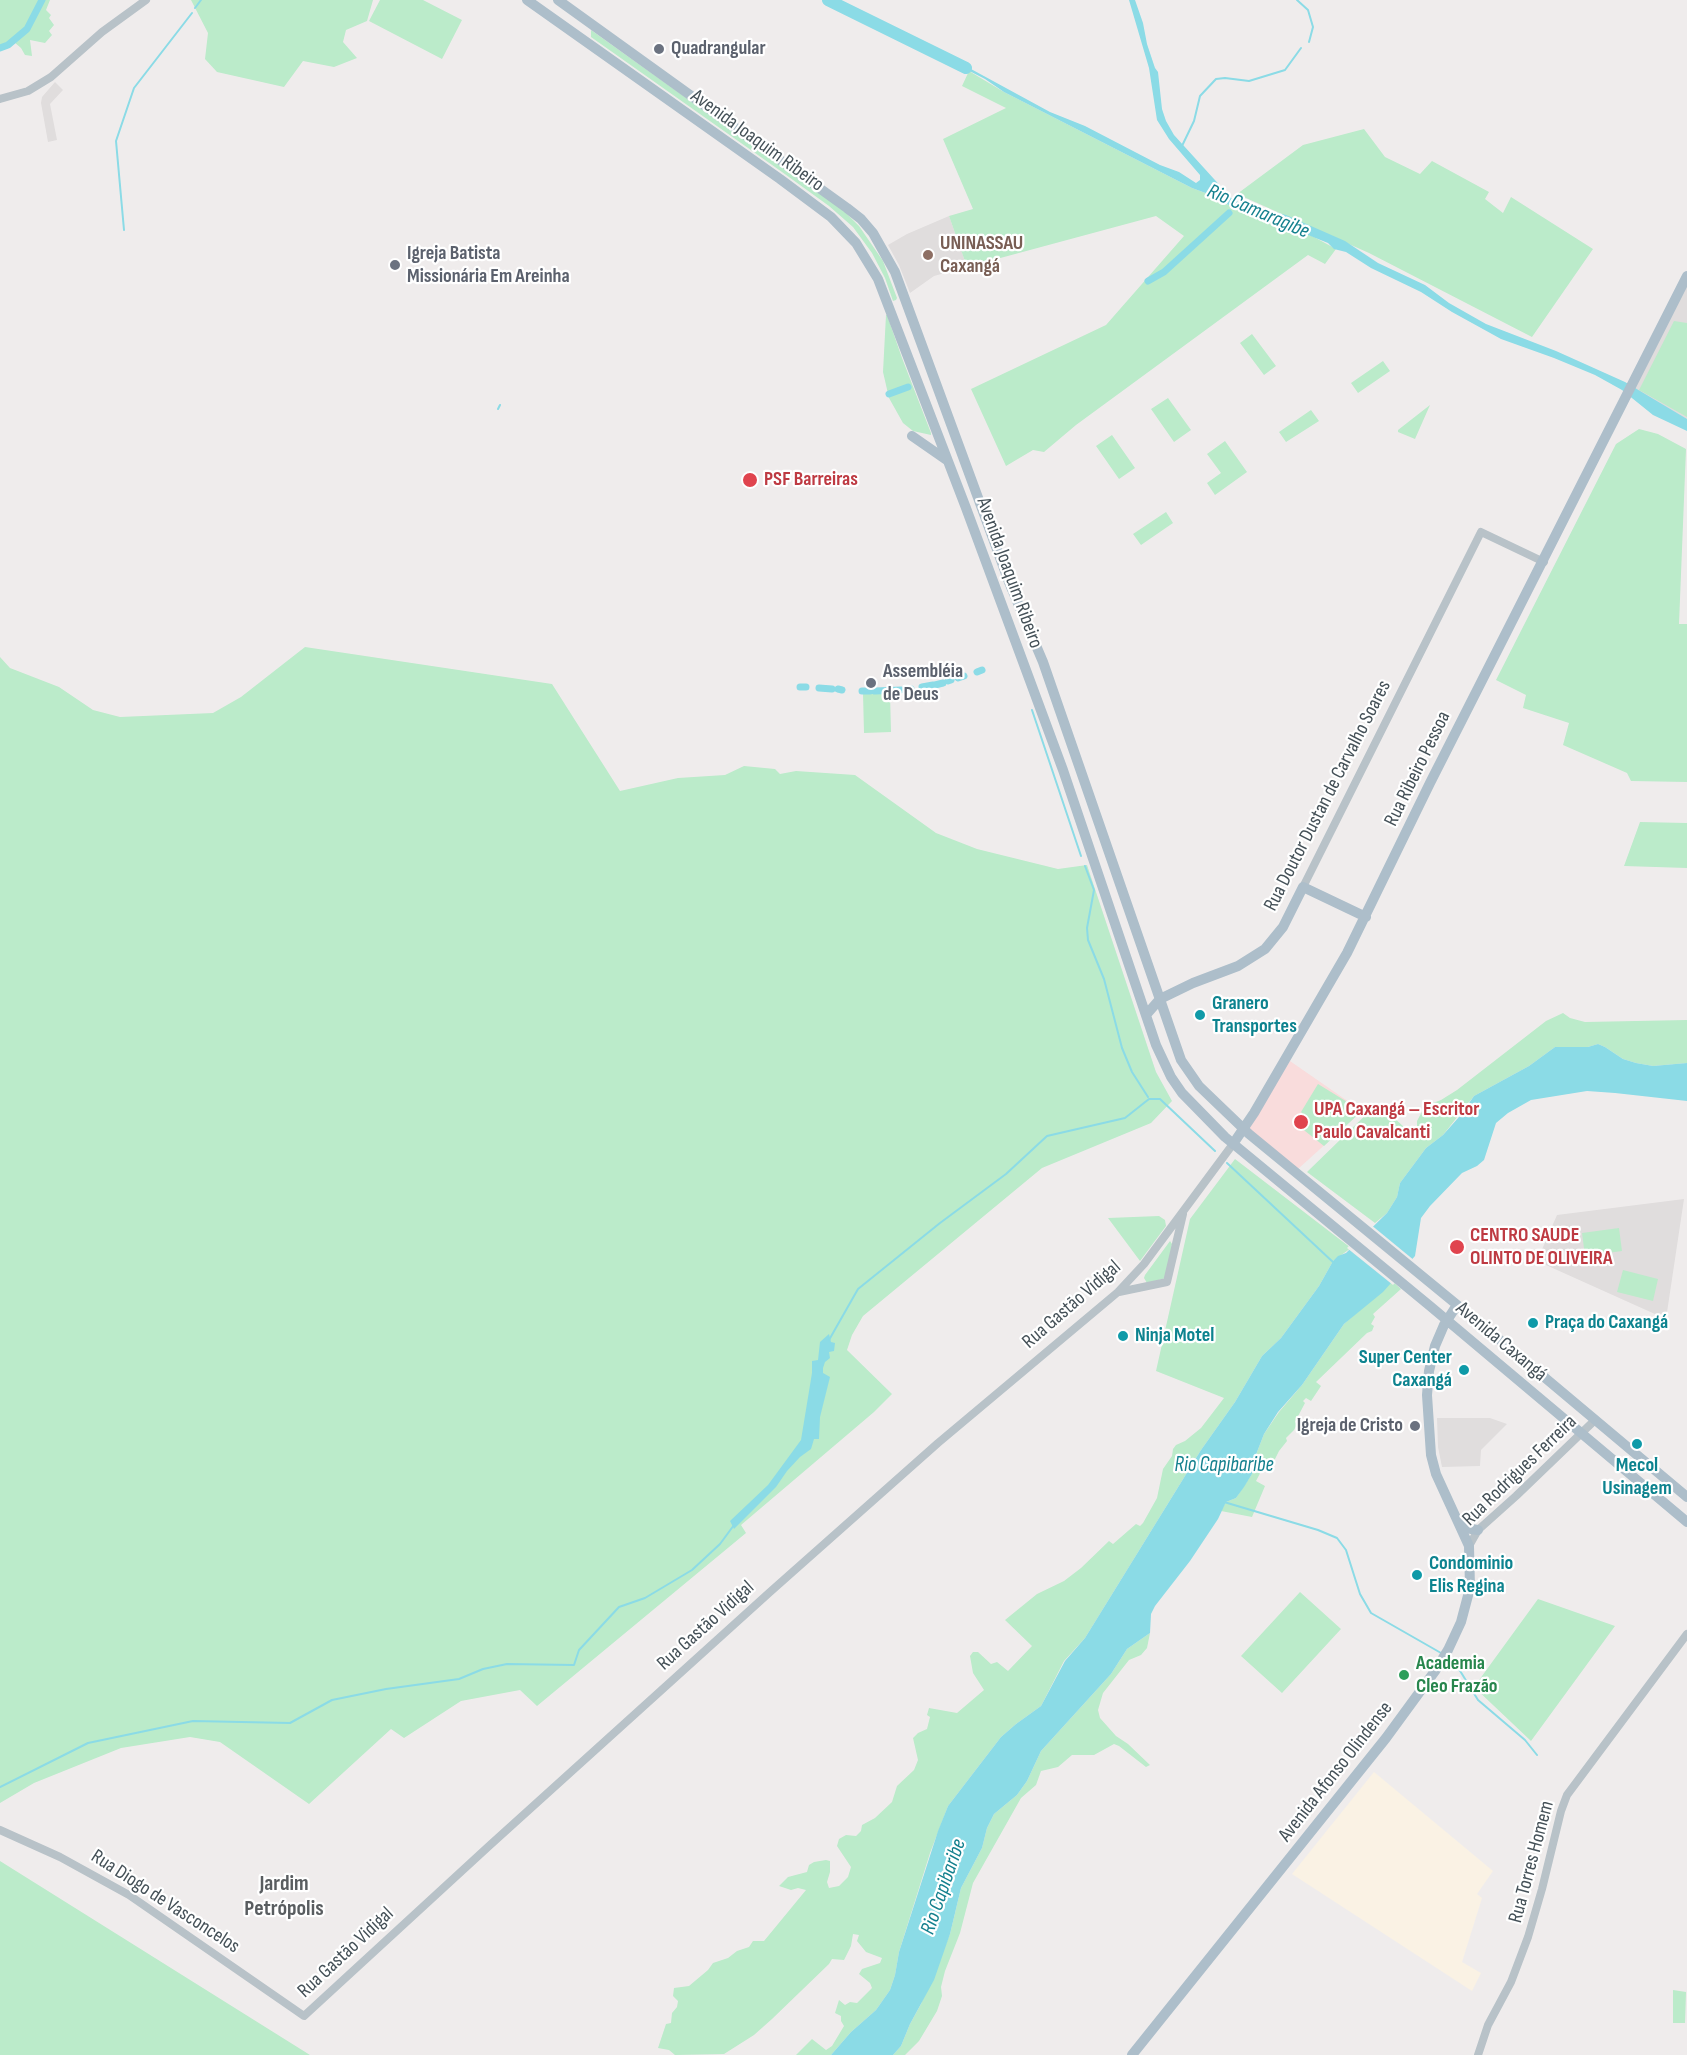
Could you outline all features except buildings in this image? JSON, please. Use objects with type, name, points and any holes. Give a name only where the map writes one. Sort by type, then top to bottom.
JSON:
[{"type":"main road","name":"Avenida Joaquim Ribeiro","points":[[527,0],[780,179],[831,218],[856,243],[878,279],[948,461],[1067,781],[1156,1045],[1177,1086],[1197,1110],[1233,1144],[1291,1192]]},
{"type":"main road","name":"Avenida Joaquim Ribeiro","points":[[558,0],[861,219],[873,233],[895,272],[1010,582],[1043,662],[1180,1060],[1199,1086],[1243,1130],[1304,1178]]},
{"type":"main road","name":"Rua Ribeiro Pessoa","points":[[1243,1130],[1330,985],[1366,918],[1425,793],[1687,276]]},
{"type":"main road","points":[[912,436],[948,461]]},
{"type":"main road","points":[[1303,887],[1366,918]]},
{"type":"main road","name":"Rua Doutor Dustan de Carvalho Soares","points":[[1146,1016],[1160,999],[1193,983],[1238,966],[1265,949],[1283,927],[1303,887]]},
{"type":"main road","name":"Rua Gastão Vidigal","points":[[1233,1144],[1243,1130]]},
{"type":"main road","name":"Avenida Caxangá","points":[[1304,1178],[1687,1497]]},
{"type":"main road","name":"Avenida Caxangá","points":[[1291,1192],[1687,1522]]},
{"type":"main road","name":"Avenida Afonso Olindense","points":[[1132,2055],[1386,1738],[1444,1655],[1461,1622],[1470,1588],[1469,1546],[1436,1474],[1428,1442],[1427,1389],[1434,1346],[1457,1305]]},
{"type":"main road","points":[[1458,1521],[1464,1526],[1478,1530]]},
{"type":"street","points":[[0,99],[28,91],[51,78],[102,32],[146,0]]},
{"type":"street","name":"Rua Doutor Dustan de Carvalho Soares","points":[[1303,887],[1481,532],[1544,562]]},
{"type":"street","name":"Rua Gastão Vidigal","points":[[304,2016],[770,1592],[939,1443],[1118,1292],[1184,1211],[1233,1144]]},
{"type":"street","points":[[1118,1292],[1167,1282],[1184,1211]]},
{"type":"street","name":"Rua Gastão Vidigal","points":[[1138,1270],[1138,1278],[1146,1286]]},
{"type":"street","name":"Rua Rodrigues Ferreira","points":[[1469,1546],[1478,1530],[1595,1420]]},
{"type":"street","name":"Rua Torres Homem","points":[[1478,2055],[1488,2025],[1511,1982],[1528,1937],[1567,1796],[1687,1634]]},
{"type":"street","name":"Rua Diogo de Vasconcelos","points":[[0,1830],[60,1857],[129,1895],[304,2016]]},
{"type":"shaded area","points":[[55,82],[63,90],[50,104],[57,140],[48,142],[41,103],[42,97]]},
{"type":"shaded area","name":"UNINASSAU Caxangá","points":[[949,216],[967,267],[934,276],[910,293],[888,245]]},
{"type":"shaded area","points":[[1687,276],[1687,422],[1632,391]]},
{"type":"shaded area","name":"UPA Caxangá – Escritor Paulo Cavalcanti","points":[[1290,1061],[1362,1111],[1298,1169],[1248,1129]]},
{"type":"shaded area","points":[[1684,1199],[1666,1319],[1537,1261],[1557,1215]]},
{"type":"shaded area","points":[[1437,1418],[1490,1418],[1507,1424],[1481,1450],[1480,1466],[1442,1467],[1438,1447]]},
{"type":"shaded area","points":[[1374,1772],[1493,1871],[1477,1894],[1482,1898],[1462,1962],[1481,1973],[1472,1991],[1292,1874]]},
{"type":"green space","points":[[0,0],[50,0],[46,10],[51,15],[49,18],[54,25],[49,31],[52,35],[45,43],[30,40],[32,56],[25,55],[14,42],[0,49]]},
{"type":"green space","points":[[191,0],[373,0],[367,21],[346,30],[343,42],[357,58],[334,67],[303,61],[284,87],[217,72],[205,59],[208,33]]},
{"type":"green space","points":[[380,0],[423,0],[462,20],[442,59],[369,21]]},
{"type":"green space","points":[[591,30],[843,210],[859,226],[883,261],[896,300],[893,301],[885,278],[872,253],[853,227],[829,206],[591,37]]},
{"type":"green space","points":[[969,71],[1004,92],[1192,188],[1211,195],[1236,209],[1314,237],[1336,249],[1325,264],[1308,255],[1076,425],[1044,452],[1033,450],[1006,466],[971,389],[1106,325],[1184,236],[1156,216],[967,267],[949,216],[973,209],[943,139],[1006,108],[962,86]]},
{"type":"green space","points":[[1364,129],[1385,157],[1420,174],[1432,161],[1489,192],[1485,199],[1503,213],[1511,197],[1593,249],[1532,337],[1369,253],[1237,194],[1303,145]]},
{"type":"green space","points":[[886,315],[931,435],[913,431],[903,423],[889,398],[883,372]]},
{"type":"green space","points":[[1674,321],[1687,323],[1687,417],[1639,390]]},
{"type":"green space","points":[[1252,334],[1276,366],[1264,375],[1240,343]]},
{"type":"green space","points":[[1383,361],[1390,371],[1358,393],[1351,383]]},
{"type":"green space","points":[[1168,398],[1191,430],[1174,442],[1151,409]]},
{"type":"green space","points":[[1430,405],[1415,439],[1398,432],[1398,430]]},
{"type":"green space","points":[[1311,410],[1319,421],[1286,442],[1279,432]]},
{"type":"green space","points":[[1639,429],[1658,434],[1686,449],[1679,624],[1687,624],[1687,782],[1631,781],[1627,773],[1563,745],[1569,723],[1523,708],[1526,695],[1496,680],[1616,444]]},
{"type":"green space","points":[[1112,435],[1135,468],[1119,479],[1096,446]]},
{"type":"green space","points":[[1225,441],[1247,472],[1215,495],[1207,483],[1221,473],[1207,454]]},
{"type":"green space","points":[[1166,512],[1173,523],[1141,545],[1133,534]]},
{"type":"green space","points":[[305,647],[552,684],[620,791],[678,778],[725,775],[744,766],[775,769],[780,774],[796,771],[855,775],[936,833],[977,849],[1058,869],[1087,865],[1156,1072],[1172,1101],[1151,1123],[1042,1168],[863,1316],[852,1335],[847,1350],[892,1394],[874,1412],[741,1525],[746,1533],[537,1706],[520,1690],[461,1701],[404,1738],[391,1729],[309,1804],[220,1742],[190,1737],[121,1748],[34,1783],[0,1803],[0,657],[10,668],[59,687],[93,710],[120,717],[213,713],[241,697]]},
{"type":"green space","points":[[863,693],[890,693],[891,732],[864,733]]},
{"type":"green space","points":[[1640,822],[1687,823],[1687,868],[1624,866]]},
{"type":"green space","points":[[1563,1013],[1570,1018],[1585,1022],[1687,1020],[1687,1063],[1653,1066],[1636,1063],[1623,1059],[1598,1044],[1588,1047],[1555,1047],[1529,1066],[1474,1096],[1443,1135],[1426,1148],[1400,1183],[1397,1197],[1387,1213],[1375,1223],[1307,1172],[1378,1103],[1417,1139],[1417,1121],[1425,1106],[1457,1090],[1546,1021]]},
{"type":"green space","points":[[1318,1084],[1362,1111],[1324,1146],[1300,1127],[1306,1117],[1301,1112]]},
{"type":"green space","points":[[1235,1159],[1351,1248],[1333,1261],[1319,1286],[1281,1338],[1262,1356],[1085,1638],[1064,1661],[1041,1706],[1001,1737],[948,1806],[930,1853],[899,1952],[890,1990],[876,2010],[851,2032],[831,2055],[796,2055],[812,2039],[826,2050],[832,2046],[844,2026],[841,2016],[835,2013],[839,2000],[845,2005],[850,2002],[857,2003],[872,1988],[870,1983],[859,1974],[862,1969],[880,1963],[882,1958],[866,1952],[857,1941],[859,1935],[853,1934],[851,1946],[844,1960],[832,1959],[754,2035],[724,2054],[675,2055],[669,2050],[658,2048],[666,2024],[671,2023],[672,2013],[677,2007],[678,2001],[673,1996],[674,1988],[689,1986],[713,1963],[749,1947],[753,1941],[764,1941],[806,1890],[798,1888],[791,1890],[779,1886],[788,1877],[807,1872],[809,1865],[826,1860],[830,1861],[827,1882],[829,1888],[839,1886],[848,1877],[851,1867],[837,1846],[839,1839],[846,1835],[856,1836],[861,1831],[862,1825],[875,1818],[892,1802],[897,1786],[914,1770],[918,1760],[913,1738],[927,1729],[930,1717],[927,1715],[929,1708],[957,1713],[984,1690],[973,1673],[970,1656],[973,1652],[978,1652],[991,1664],[997,1662],[1008,1671],[1032,1646],[1005,1620],[1037,1594],[1064,1581],[1109,1541],[1113,1544],[1136,1524],[1140,1526],[1143,1523],[1157,1498],[1163,1469],[1172,1456],[1173,1449],[1201,1428],[1224,1398],[1156,1371],[1190,1219]]},
{"type":"green space","points":[[1159,1216],[1165,1220],[1166,1226],[1140,1261],[1108,1218]]},
{"type":"green space","points":[[1619,1228],[1622,1251],[1585,1256],[1582,1233]]},
{"type":"green space","points":[[1170,1241],[1172,1244],[1166,1278],[1147,1283],[1145,1275]]},
{"type":"green space","points":[[1623,1270],[1658,1279],[1653,1301],[1617,1292]]},
{"type":"green space","points":[[1392,1281],[1401,1289],[1373,1314],[1375,1317],[1371,1324],[1374,1326],[1372,1331],[1367,1333],[1316,1382],[1321,1386],[1311,1401],[1306,1398],[1303,1401],[1305,1403],[1295,1422],[1297,1424],[1294,1430],[1286,1438],[1287,1441],[1272,1465],[1266,1462],[1256,1481],[1265,1486],[1252,1517],[1221,1511],[1226,1502],[1236,1498],[1252,1474],[1264,1434],[1302,1385],[1344,1324]]},
{"type":"green space","points":[[1300,1592],[1341,1629],[1282,1693],[1241,1656]]},
{"type":"green space","points":[[1538,1599],[1615,1626],[1531,1741],[1474,1687]]},
{"type":"green space","points":[[1150,1633],[1147,1648],[1141,1655],[1129,1660],[1103,1693],[1098,1710],[1100,1718],[1116,1736],[1150,1765],[1146,1767],[1114,1744],[1094,1755],[1072,1755],[1058,1767],[1041,1771],[1036,1785],[1021,1798],[973,1883],[960,1933],[945,1971],[941,1987],[942,1996],[937,2011],[919,2041],[905,2055],[893,2055],[901,2046],[921,2004],[950,1934],[961,1888],[982,1848],[987,1828],[994,1814],[1017,1795],[1027,1781],[1041,1751],[1111,1674],[1127,1649]]},
{"type":"green space","points":[[0,1861],[310,2055],[0,2055]]},
{"type":"green space","points":[[1673,1990],[1686,1992],[1685,2023],[1673,2023]]},
{"type":"water","name":"Rio Camaragibe","points":[[1129,0],[1135,0],[1147,44],[1158,72],[1162,109],[1166,121],[1174,135],[1228,196],[1238,202],[1286,215],[1345,241],[1378,263],[1425,285],[1449,303],[1486,324],[1556,351],[1625,382],[1687,419],[1687,431],[1653,415],[1622,390],[1595,375],[1501,339],[1421,292],[1371,268],[1346,252],[1334,249],[1328,243],[1266,218],[1236,209],[1211,195],[1192,188],[1004,92],[952,62],[971,69],[1050,112],[1085,126],[1160,165],[1179,172],[1196,183],[1200,180],[1200,175],[1169,139],[1157,120],[1149,68]]},
{"type":"water","name":"Rio Capibaribe","points":[[1598,1044],[1623,1059],[1636,1063],[1653,1066],[1687,1063],[1687,1101],[1587,1091],[1531,1100],[1496,1123],[1484,1160],[1462,1173],[1421,1218],[1415,1256],[1383,1292],[1344,1324],[1302,1385],[1278,1412],[1264,1434],[1252,1474],[1244,1487],[1236,1498],[1226,1502],[1218,1519],[1190,1561],[1155,1606],[1151,1614],[1150,1633],[1127,1649],[1111,1674],[1041,1751],[1027,1781],[1017,1795],[994,1814],[987,1828],[982,1848],[961,1888],[950,1934],[934,1980],[901,2046],[893,2055],[831,2055],[851,2032],[876,2010],[890,1990],[899,1952],[948,1806],[1001,1737],[1041,1706],[1065,1661],[1085,1638],[1262,1356],[1281,1338],[1319,1286],[1333,1261],[1346,1253],[1387,1213],[1397,1197],[1400,1183],[1426,1148],[1443,1135],[1474,1096],[1529,1066],[1555,1047],[1588,1047]]},
{"type":"water","points":[[829,1334],[831,1342],[835,1343],[834,1351],[829,1352],[830,1358],[825,1362],[823,1368],[823,1373],[830,1377],[820,1417],[819,1439],[814,1439],[811,1449],[800,1457],[776,1487],[734,1529],[730,1521],[768,1485],[801,1440],[812,1361],[818,1360],[820,1342]]},
{"type":"pier","points":[[1370,1224],[1415,1261],[1393,1285],[1347,1248]]},
{"type":"waterway","points":[[0,48],[8,45],[27,29],[42,0]]},
{"type":"waterway","points":[[195,8],[201,0]]},
{"type":"waterway","name":"Rio Camaragibe","points":[[828,0],[966,68]]},
{"type":"waterway","points":[[1297,0],[1308,10],[1313,27],[1309,42]]},
{"type":"waterway","points":[[124,230],[116,141],[134,88],[192,13]]},
{"type":"waterway","points":[[1181,148],[1194,121],[1200,96],[1216,79],[1249,81],[1285,70],[1301,48]]},
{"type":"waterway","points":[[1148,281],[1164,272],[1229,213]]},
{"type":"waterway","points":[[889,394],[908,387]]},
{"type":"waterway","points":[[498,409],[500,405]]},
{"type":"waterway","points":[[977,672],[982,670]]},
{"type":"waterway","points":[[958,678],[964,676]]},
{"type":"waterway","points":[[935,685],[943,683]]},
{"type":"waterway","points":[[922,687],[933,685]]},
{"type":"waterway","points":[[800,687],[806,687]]},
{"type":"waterway","points":[[819,688],[832,689]]},
{"type":"waterway","points":[[838,689],[842,690]]},
{"type":"waterway","points":[[875,691],[901,690]]},
{"type":"waterway","points":[[862,691],[870,691]]},
{"type":"waterway","points":[[1032,710],[1081,856]]},
{"type":"waterway","points":[[1085,866],[1094,890],[1087,928],[1088,940],[1104,979],[1122,1048],[1132,1072],[1148,1097]]},
{"type":"waterway","points":[[829,1340],[858,1289],[940,1223],[1006,1174],[1047,1136],[1125,1118],[1149,1099],[1160,1099],[1215,1151]]},
{"type":"waterway","points":[[1227,1163],[1334,1263]]},
{"type":"waterway","points":[[1224,1502],[1318,1530],[1337,1538],[1346,1550],[1360,1594],[1371,1613],[1441,1653]]},
{"type":"waterway","points":[[0,1787],[88,1743],[193,1721],[290,1723],[332,1700],[386,1689],[459,1679],[483,1669],[507,1664],[574,1665],[579,1650],[619,1607],[645,1598],[692,1570],[720,1544],[734,1525]]},
{"type":"waterway","points":[[1448,1657],[1454,1661],[1478,1700],[1525,1740],[1537,1755]]},
{"type":"place","name":"Quadrangular","points":[[659,49]]},
{"type":"place","name":"UNINASSAU Caxangá","points":[[928,255]]},
{"type":"place","name":"Igreja Batista Missionária Em Areinha","points":[[395,265]]},
{"type":"place","name":"PSF Barreiras","points":[[750,480]]},
{"type":"place","name":"Assembléia de Deus","points":[[871,683]]},
{"type":"place","name":"Granero Transportes","points":[[1200,1015]]},
{"type":"place","name":"UPA Caxangá – Escritor Paulo Cavalcanti","points":[[1301,1122]]},
{"type":"place","name":"CENTRO SAUDE OLINTO DE OLIVEIRA","points":[[1457,1247]]},
{"type":"place","name":"Praça do Caxangá","points":[[1533,1323]]},
{"type":"place","name":"Ninja Motel","points":[[1123,1336]]},
{"type":"place","name":"Super Center Caxangá","points":[[1464,1370]]},
{"type":"place","name":"Igreja de Cristo","points":[[1415,1426]]},
{"type":"place","name":"Mecol Usinagem","points":[[1637,1444]]},
{"type":"place","name":"Condominio Elis Regina","points":[[1417,1575]]},
{"type":"place","name":"Academia Cleo Frazão","points":[[1404,1675]]},
{"type":"district","name":"Jardim Petrópolis","points":[[284,1896]]}]
